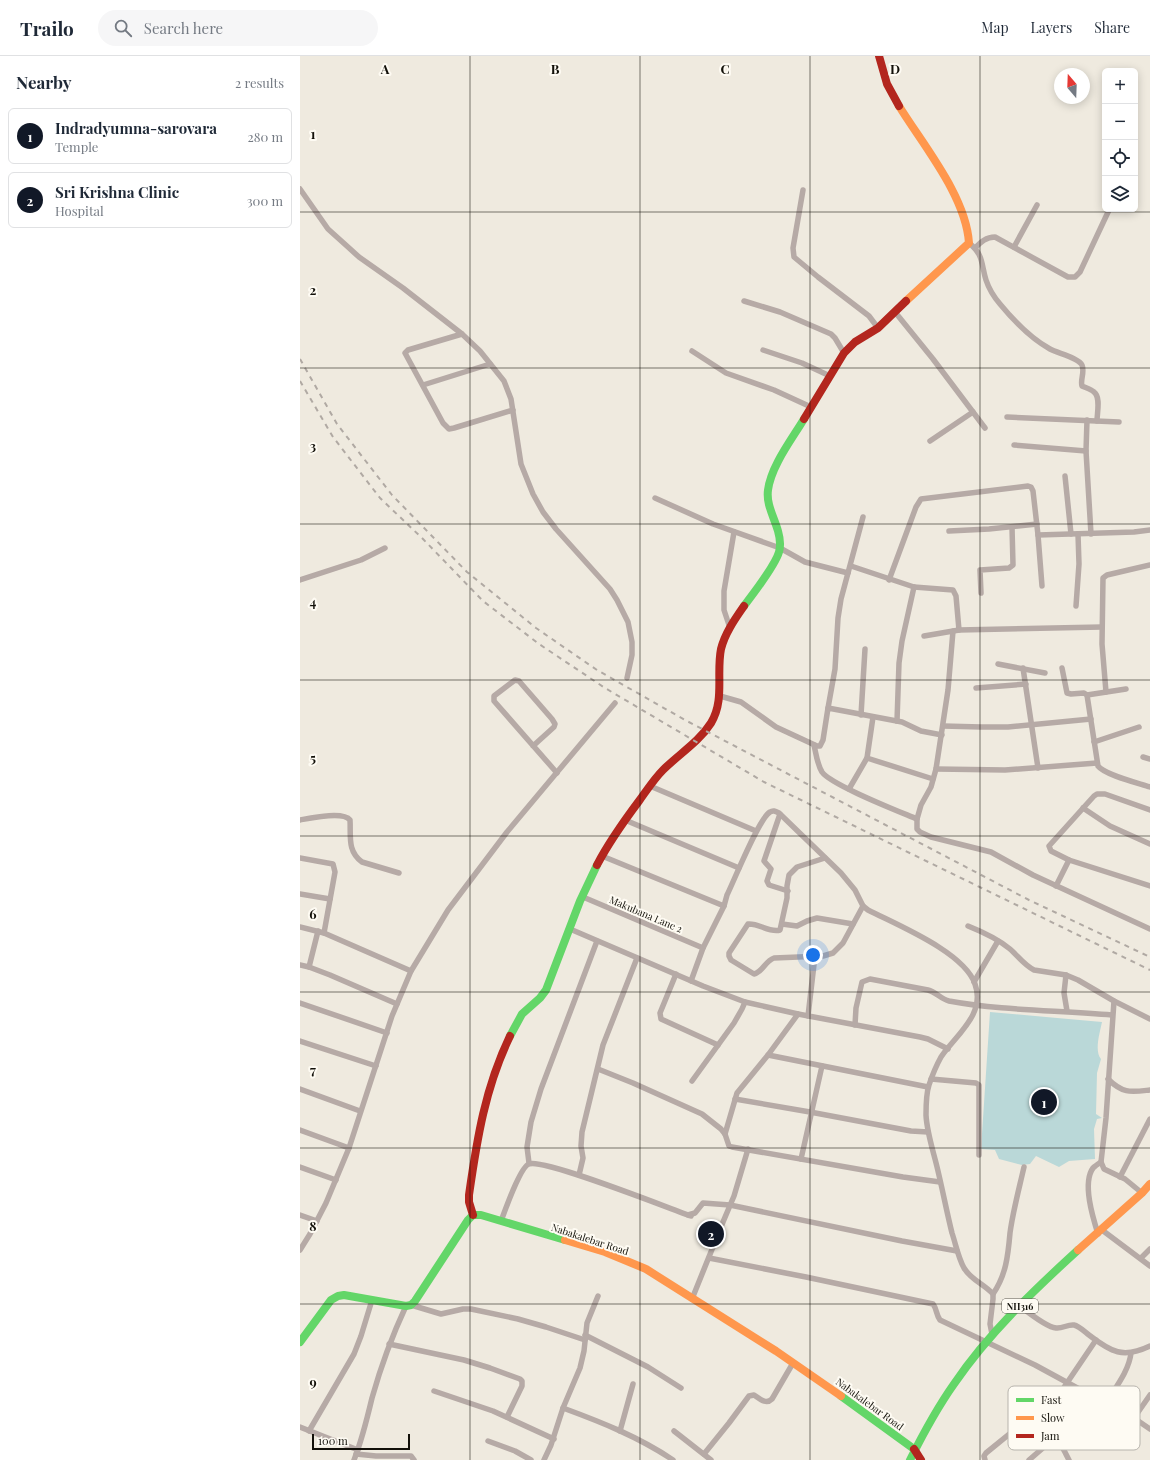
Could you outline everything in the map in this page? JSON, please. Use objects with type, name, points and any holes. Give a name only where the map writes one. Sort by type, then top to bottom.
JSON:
[{"type":"main road","points":[[300,1342],[334,1297],[344,1295],[408,1305],[415,1301],[468,1220],[473,1215],[469,1202],[469,1195],[475,1147],[486,1100],[496,1068],[519,1018],[523,1012],[542,996],[546,990],[583,897],[602,856],[625,820],[663,770],[690,746],[705,730],[714,718],[719,706],[720,654],[723,642],[730,628],[776,559],[780,548],[779,532],[768,498],[771,478],[777,464],[844,353],[855,342],[878,328],[931,277],[972,245],[969,231],[959,203],[926,147],[894,98],[878,56]]},
{"type":"main road","name":"NH316","points":[[910,1460],[914,1449],[937,1408],[992,1334],[1037,1289],[1150,1184]]},
{"type":"main road","name":"Nabakalebar Road","points":[[473,1215],[481,1215],[605,1252],[646,1269],[793,1363],[836,1392],[914,1449]]},
{"type":"main road","points":[[914,1449],[921,1460]]},
{"type":"street","points":[[300,189],[328,229],[359,257],[403,288],[462,334],[480,352],[504,381],[509,390],[521,464],[533,494],[543,512],[556,529],[610,588],[628,622],[632,642],[632,655],[627,678]]},
{"type":"street","points":[[803,190],[793,248],[794,257],[869,316],[878,328]]},
{"type":"street","points":[[1014,247],[1037,205]]},
{"type":"street","points":[[1097,421],[1098,398],[1096,393],[1082,386],[1082,364],[1049,349],[1023,330],[999,304],[986,279],[982,260],[972,245],[991,237],[995,237],[1068,277],[1075,277],[1080,272],[1108,212]]},
{"type":"street","points":[[744,301],[780,312],[831,334],[836,338],[844,353]]},
{"type":"street","points":[[895,312],[985,428]]},
{"type":"street","points":[[462,334],[406,351],[406,355],[443,423],[449,428],[454,428],[513,410]]},
{"type":"street","points":[[763,350],[802,363],[830,376]]},
{"type":"street","points":[[692,351],[726,373],[774,390],[811,407]]},
{"type":"street","points":[[423,385],[490,364]]},
{"type":"street","points":[[930,441],[973,412]]},
{"type":"street","points":[[1007,416],[1119,422]]},
{"type":"street","points":[[1087,420],[1086,451],[1091,534]]},
{"type":"street","points":[[1014,445],[1086,451]]},
{"type":"street","points":[[1065,476],[1071,534]]},
{"type":"street","points":[[890,580],[916,507],[921,499],[1031,486],[1037,524],[1042,586]]},
{"type":"street","points":[[655,498],[686,513],[780,548],[805,562],[848,573]]},
{"type":"street","points":[[720,696],[741,702],[768,723],[814,745],[817,746],[822,744],[835,669],[838,618],[841,599],[863,517]]},
{"type":"street","points":[[949,531],[1037,524]]},
{"type":"street","points":[[981,593],[980,570],[1009,568],[1013,565],[1012,527]]},
{"type":"street","points":[[1038,535],[1091,534],[1150,530]]},
{"type":"street","points":[[730,628],[724,610],[724,591],[734,532]]},
{"type":"street","points":[[1076,606],[1079,564],[1078,534]]},
{"type":"street","points":[[300,580],[361,560],[386,548]]},
{"type":"street","points":[[1106,692],[1102,644],[1102,581],[1104,576],[1150,565]]},
{"type":"street","points":[[850,566],[914,587],[953,590],[956,596],[960,630]]},
{"type":"street","points":[[897,721],[899,663],[902,641],[914,587]]},
{"type":"street","points":[[924,636],[960,630],[1102,627]]},
{"type":"street","points":[[953,631],[948,690],[936,769],[931,787],[921,805],[916,819],[916,825],[920,832],[950,842],[992,852],[1033,875],[1150,929]]},
{"type":"street","points":[[861,715],[865,649]]},
{"type":"street","points":[[998,664],[1045,673]]},
{"type":"street","points":[[1023,668],[1038,768]]},
{"type":"street","points":[[1062,668],[1067,693],[1071,694],[1084,692],[1087,695],[1126,689]]},
{"type":"street","points":[[533,746],[554,727],[555,724],[519,681],[515,680],[494,696],[494,701],[533,746],[557,773]]},
{"type":"street","points":[[976,688],[1026,684]]},
{"type":"street","points":[[1087,695],[1099,768],[1150,787]]},
{"type":"street","points":[[300,1250],[317,1221],[349,1148],[360,1111],[397,1004],[411,971],[448,910],[507,832],[615,703]]},
{"type":"street","points":[[828,708],[897,721],[921,730],[942,735]]},
{"type":"street","points":[[849,789],[867,758],[873,717]]},
{"type":"street","points":[[943,726],[981,727],[1031,725],[1091,719]]},
{"type":"street","points":[[1094,742],[1139,727]]},
{"type":"street","points":[[814,745],[820,768],[823,773],[840,785],[916,819]]},
{"type":"street","points":[[1143,757],[1150,759]]},
{"type":"street","points":[[867,758],[933,779]]},
{"type":"street","points":[[936,769],[1005,770],[1097,763]]},
{"type":"street","points":[[650,786],[756,831]]},
{"type":"street","points":[[1150,810],[1101,794],[1094,796],[1049,846],[1051,851],[1068,860],[1150,886]]},
{"type":"street","points":[[1083,808],[1110,826],[1150,844]]},
{"type":"street","points":[[691,981],[703,948],[724,906],[727,895],[756,831],[767,814],[771,811],[780,814],[825,858],[852,886],[863,906],[868,910],[941,948],[958,960],[973,977],[977,996],[976,1005],[972,1018],[963,1032],[941,1058],[931,1079],[928,1087],[926,1116],[928,1132],[957,1251],[968,1274],[993,1294]]},
{"type":"street","points":[[780,814],[764,860],[771,869],[768,881],[769,885],[788,890]]},
{"type":"street","points":[[300,820],[344,816],[348,818],[350,824],[351,848],[357,858],[362,862],[400,873]]},
{"type":"street","points":[[625,820],[739,868]]},
{"type":"street","points":[[602,856],[724,906]]},
{"type":"street","points":[[300,858],[333,864],[335,872],[330,899],[321,932],[309,967]]},
{"type":"street","points":[[825,858],[797,867],[792,871],[787,880],[787,898],[782,924],[778,931],[748,924],[729,954],[729,958],[754,974],[759,972],[768,961],[774,958],[828,955],[838,950],[863,906]]},
{"type":"street","points":[[1056,886],[1068,860]]},
{"type":"street","points":[[300,894],[330,899]]},
{"type":"street","name":"Makubana Lane 2","points":[[583,897],[703,948]]},
{"type":"street","points":[[782,924],[797,926],[817,918],[853,924]]},
{"type":"street","points":[[968,926],[998,941],[1010,949],[1034,970],[1066,975],[1078,980],[1114,1002],[1150,1019]]},
{"type":"street","points":[[300,927],[321,932],[411,971]]},
{"type":"street","points":[[570,929],[691,981],[745,1002],[798,1014],[924,1038],[948,1049]]},
{"type":"street","points":[[529,1164],[527,1147],[531,1122],[544,1082],[597,941]]},
{"type":"street","points":[[974,982],[998,941]]},
{"type":"street","points":[[808,1016],[815,956]]},
{"type":"street","points":[[579,1176],[583,1158],[581,1146],[582,1132],[603,1045],[638,958]]},
{"type":"street","points":[[300,965],[309,967],[397,1004]]},
{"type":"street","points":[[676,974],[660,1013],[661,1019],[718,1045]]},
{"type":"street","points":[[1066,975],[1064,988],[1067,1011]]},
{"type":"street","points":[[855,1025],[856,1008],[860,989],[862,982],[867,979],[928,990],[936,993],[945,1000],[976,1005],[1112,1015]]},
{"type":"street","points":[[692,1081],[737,1019],[745,1002]]},
{"type":"street","points":[[1114,1002],[1101,1162],[1104,1169],[1120,1177],[1142,1193]]},
{"type":"street","points":[[300,1003],[387,1033]]},
{"type":"street","points":[[725,1134],[735,1099],[741,1088],[768,1055],[798,1014]]},
{"type":"street","points":[[300,1041],[376,1066]]},
{"type":"street","points":[[768,1055],[928,1087]]},
{"type":"street","points":[[801,1159],[810,1112],[822,1066]]},
{"type":"street","points":[[598,1069],[694,1109],[709,1119],[725,1134],[729,1146],[732,1147],[903,1177],[940,1182]]},
{"type":"street","points":[[931,1079],[976,1083],[979,1085],[979,1155]]},
{"type":"street","points":[[1108,1079],[1123,1091],[1150,1090]]},
{"type":"street","points":[[300,1089],[360,1111]]},
{"type":"street","points":[[735,1099],[911,1131],[928,1132]]},
{"type":"street","points":[[1120,1177],[1150,1119]]},
{"type":"street","points":[[300,1130],[349,1148]]},
{"type":"street","points":[[692,1299],[738,1185],[748,1149]]},
{"type":"street","points":[[1101,1162],[1093,1168],[1089,1189],[1090,1202],[1100,1232],[1141,1258],[1150,1266]]},
{"type":"street","points":[[501,1221],[507,1203],[523,1169],[529,1164],[544,1164],[690,1216],[695,1213],[703,1203],[730,1205],[895,1240],[957,1251]]},
{"type":"street","points":[[300,1167],[336,1180]]},
{"type":"street","points":[[992,1334],[990,1324],[994,1299],[993,1294],[1004,1273],[1010,1249],[1010,1234],[1024,1167]]},
{"type":"street","points":[[300,1216],[317,1221]]},
{"type":"street","points":[[1141,1258],[1150,1248]]},
{"type":"street","points":[[709,1258],[930,1304],[935,1307],[937,1317],[940,1320],[1035,1365],[1074,1386]]},
{"type":"street","points":[[544,1460],[554,1439],[563,1408],[580,1368],[589,1316],[598,1296]]},
{"type":"street","points":[[309,1431],[354,1354],[372,1300]]},
{"type":"street","points":[[356,1455],[364,1433],[372,1399],[389,1344],[408,1305],[441,1314],[463,1309],[471,1309],[525,1321],[585,1338],[648,1367],[681,1388]]},
{"type":"street","points":[[1020,1306],[1043,1323],[1054,1328],[1073,1325],[1107,1349],[1122,1354],[1131,1353],[1150,1346]]},
{"type":"street","points":[[1064,1386],[1096,1340]]},
{"type":"street","points":[[389,1344],[464,1360],[520,1379],[522,1381],[522,1386],[507,1417]]},
{"type":"street","points":[[1116,1386],[1127,1368],[1131,1353]]},
{"type":"street","points":[[704,1454],[730,1423],[749,1396],[754,1395],[766,1402],[769,1402],[772,1399],[793,1363]]},
{"type":"street","points":[[620,1430],[633,1384]]},
{"type":"street","points":[[434,1391],[507,1417],[554,1439]]},
{"type":"street","points":[[1140,1409],[1150,1395]]},
{"type":"street","points":[[563,1408],[620,1430],[672,1460]]},
{"type":"street","points":[[1140,1422],[1150,1429]]},
{"type":"street","points":[[300,1427],[356,1455],[412,1456],[414,1460]]},
{"type":"street","points":[[674,1431],[704,1454],[709,1460]]},
{"type":"street","points":[[985,1460],[984,1456],[986,1453],[1008,1434]]},
{"type":"street","points":[[488,1441],[515,1451],[531,1460]]},
{"type":"street","points":[[1029,1460],[1041,1450]]},
{"type":"street","points":[[1062,1450],[1068,1460]]},
{"type":"water","points":[[990,1012],[1102,1022],[1098,1046],[1099,1056],[1101,1059],[1097,1073],[1096,1114],[1102,1118],[1097,1119],[1094,1129],[1095,1159],[1069,1161],[1059,1167],[1036,1156],[1030,1164],[1022,1165],[999,1159],[995,1150],[981,1149]]},
{"type":"railway","points":[[300,359],[337,424],[392,495],[467,572],[536,628],[597,670],[685,720],[1029,900],[1150,957]]},
{"type":"railway","points":[[300,381],[333,437],[380,498],[423,539],[483,601],[539,644],[605,688],[764,782],[1150,970]]},
{"type":"traffic: fast","points":[[744,606],[769,572],[779,552],[779,536],[769,505],[768,490],[773,472],[778,462],[804,419]]},
{"type":"traffic: fast","points":[[510,1036],[522,1014],[540,998],[546,990],[580,901],[597,865]]},
{"type":"traffic: fast","points":[[300,1342],[331,1300],[338,1296],[344,1295],[406,1306],[411,1305],[468,1220],[473,1215],[481,1215],[565,1240]]},
{"type":"traffic: fast","points":[[910,1460],[942,1402],[981,1348],[1028,1297],[1078,1250]]},
{"type":"traffic: fast","points":[[841,1396],[914,1449]]},
{"type":"traffic: slow","points":[[899,106],[952,189],[966,225],[969,243],[906,301]]},
{"type":"traffic: slow","points":[[1078,1250],[1142,1193],[1150,1184]]},
{"type":"traffic: slow","points":[[565,1240],[605,1252],[646,1269],[776,1351],[841,1396]]},
{"type":"traffic: jam","points":[[879,56],[887,84],[899,106]]},
{"type":"traffic: jam","points":[[804,419],[844,353],[855,342],[878,328],[906,301]]},
{"type":"traffic: jam","points":[[597,865],[617,832],[657,777],[669,764],[701,736],[711,723],[718,705],[721,649],[728,632],[744,606]]},
{"type":"traffic: jam","points":[[473,1215],[469,1202],[469,1195],[483,1114],[494,1075],[510,1036]]},
{"type":"traffic: jam","points":[[914,1449],[921,1460]]},
{"type":"place","name":"Indradyumna-sarovara","points":[[1044,1102]]},
{"type":"place","name":"Sri Krishna Clinic","points":[[711,1234]]}]
